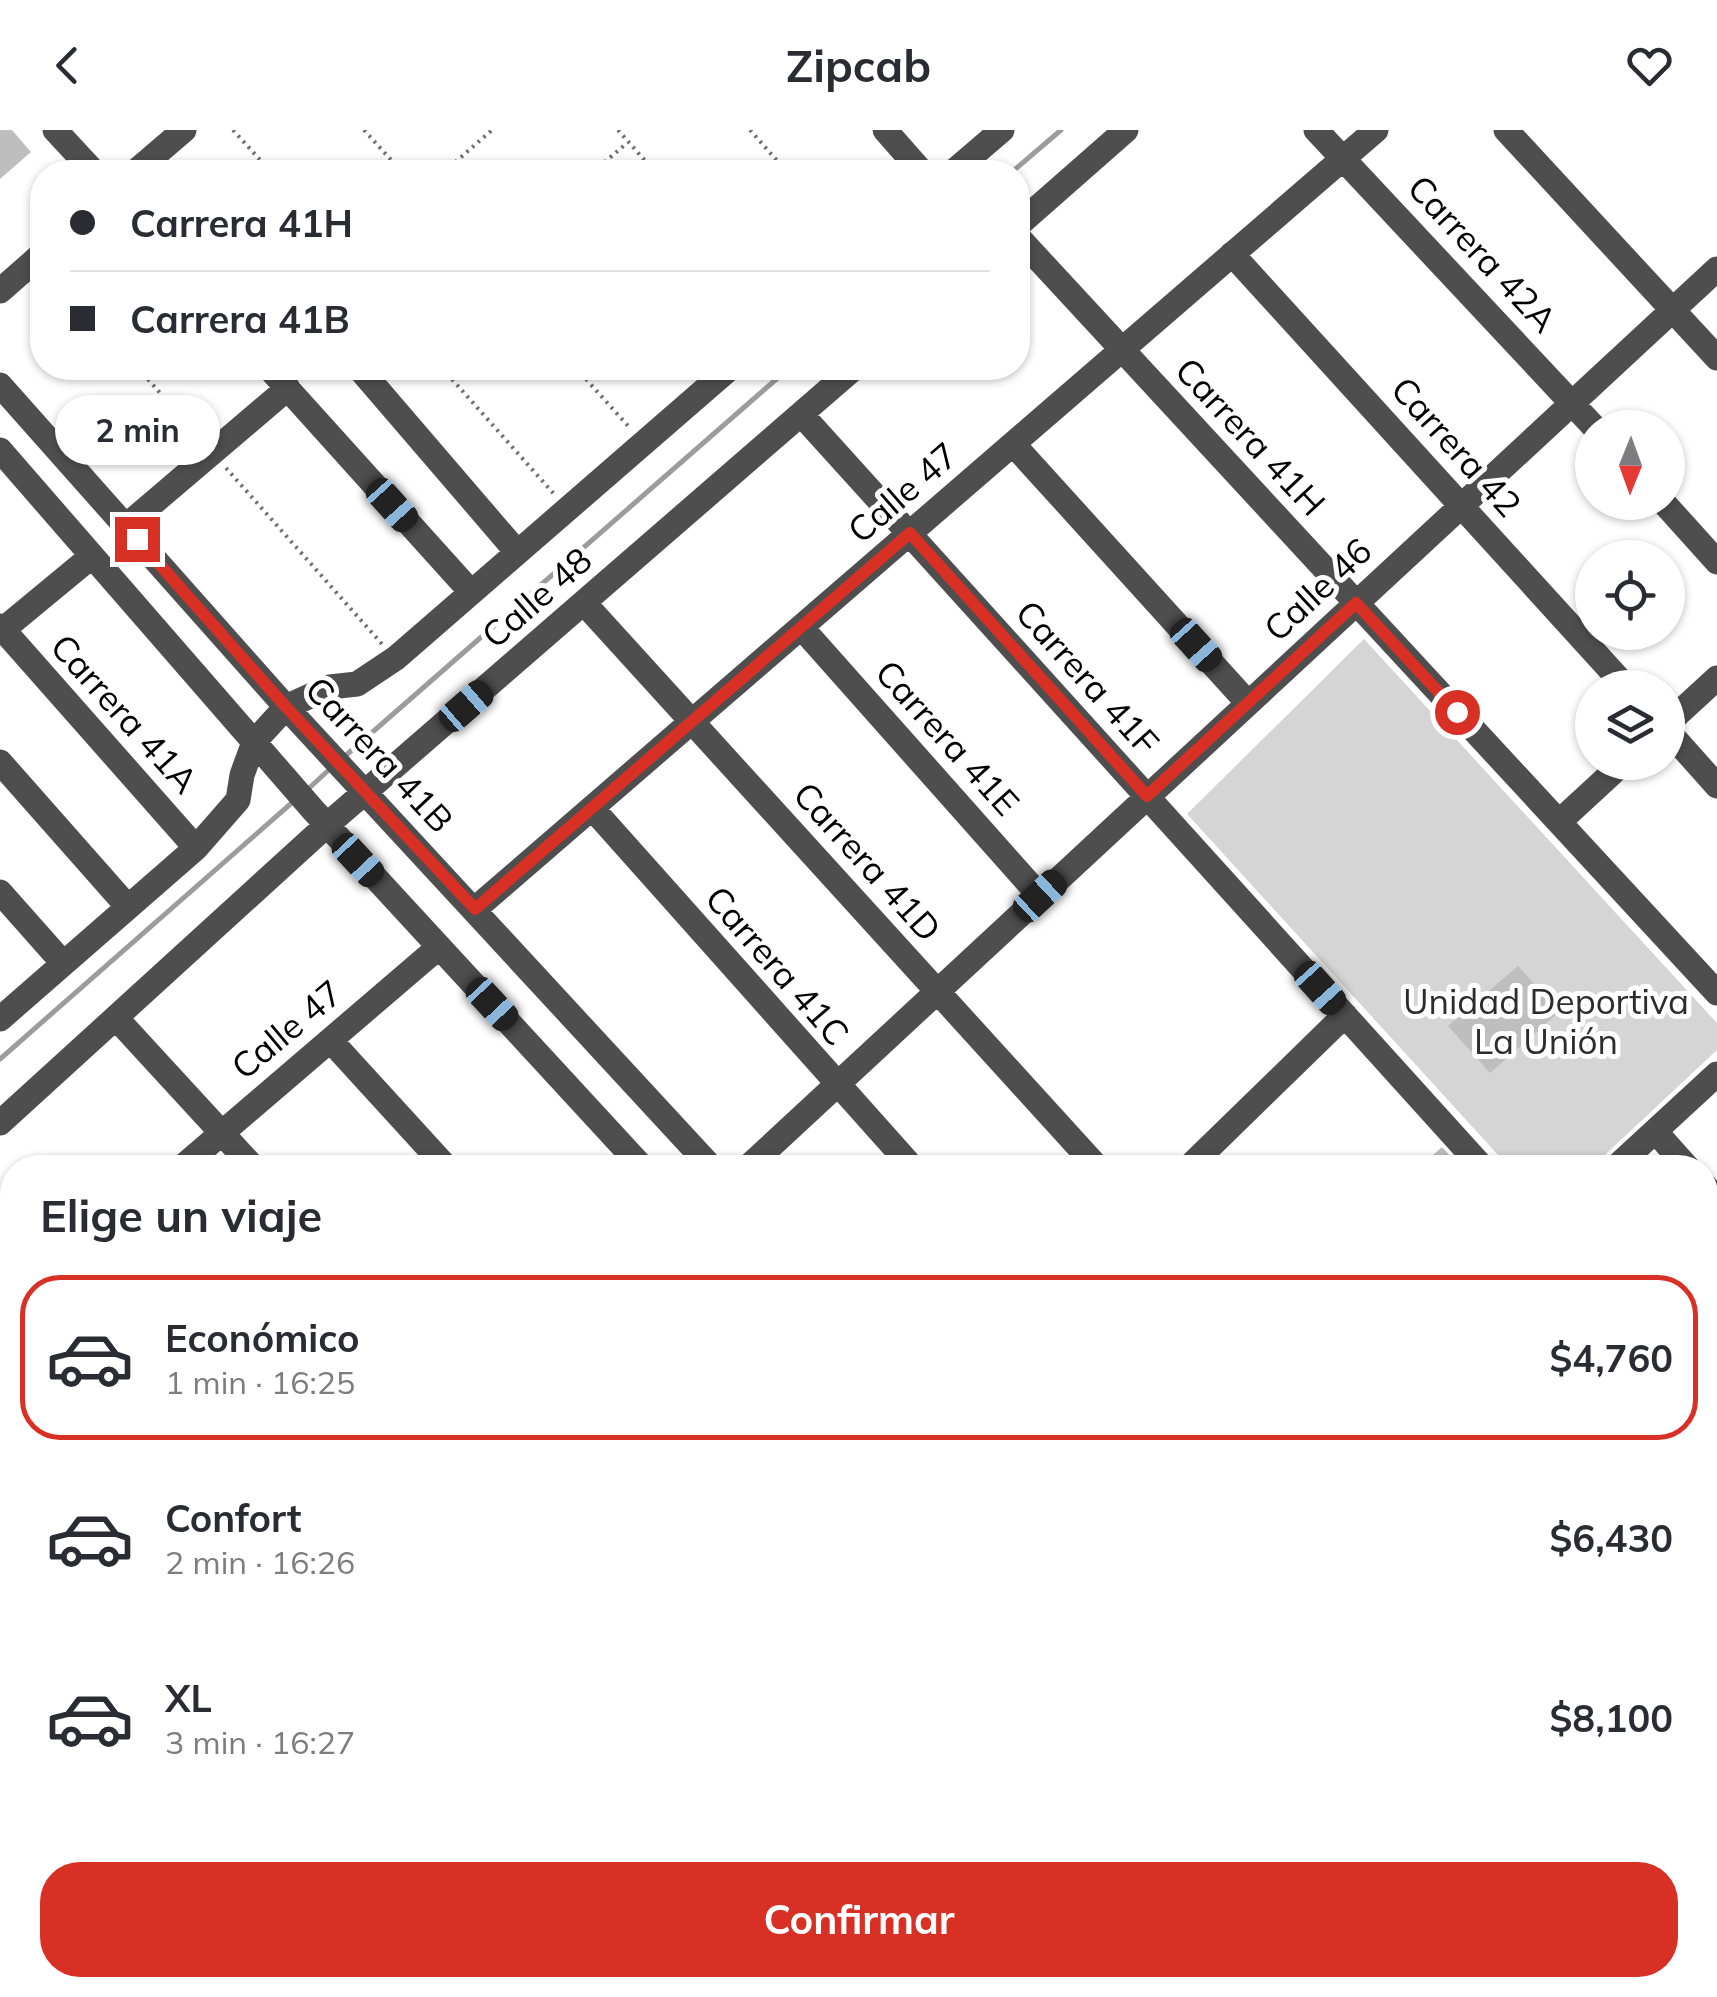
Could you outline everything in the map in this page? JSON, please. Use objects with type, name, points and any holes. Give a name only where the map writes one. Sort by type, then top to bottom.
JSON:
[{"type":"street","points":[[55,130],[83,160]]},
{"type":"street","points":[[150,160],[184,130]]},
{"type":"street","points":[[885,130],[911,160]]},
{"type":"street","points":[[968,160],[1002,130]]},
{"type":"street","points":[[1030,214],[1126,130]]},
{"type":"street","name":"Carrera 42A","points":[[1316,130],[1579,410]]},
{"type":"street","name":"Calle 47","points":[[475,909],[1376,130]]},
{"type":"street","points":[[1506,130],[1717,358]]},
{"type":"street","name":"Carrera 41H","points":[[1030,251],[1717,993]]},
{"type":"street","name":"Carrera 42","points":[[1232,254],[1611,670]]},
{"type":"street","points":[[0,291],[30,265]]},
{"type":"street","name":"Calle 46","points":[[761,1155],[1717,269]]},
{"type":"street","points":[[280,380],[471,592]]},
{"type":"street","points":[[369,380],[518,552]]},
{"type":"street","name":"Calle 48","points":[[0,1019],[196,848],[238,800],[254,742],[286,707],[330,687],[357,684],[396,658],[716,380]]},
{"type":"street","name":"Calle 48","points":[[0,1122],[117,1019],[320,818],[584,603],[840,380]]},
{"type":"street","name":"Carrera 41B","points":[[0,385],[286,707],[700,1155]]},
{"type":"street","points":[[126,526],[288,388]]},
{"type":"street","name":"Carrera 41F","points":[[801,414],[1471,1155]]},
{"type":"street","points":[[1013,444],[1248,703]]},
{"type":"street","points":[[0,450],[320,818],[632,1155]]},
{"type":"street","points":[[1679,520],[1717,562]]},
{"type":"street","points":[[1,629],[92,556]]},
{"type":"street","name":"Carrera 41D","points":[[584,603],[1086,1155]]},
{"type":"street","name":"Carrera 41E","points":[[802,627],[1040,896]]},
{"type":"street","name":"Carrera 41A","points":[[1,629],[196,848]]},
{"type":"street","points":[[1685,707],[1717,678]]},
{"type":"street","points":[[1685,751],[1717,786]]},
{"type":"street","points":[[0,762],[128,907]]},
{"type":"street","points":[[1558,822],[1604,780]]},
{"type":"street","name":"Carrera 41C","points":[[592,808],[901,1155]]},
{"type":"street","points":[[0,892],[62,963]]},
{"type":"street","name":"Calle 47","points":[[195,1155],[439,946]]},
{"type":"street","points":[[1201,1155],[1345,1015]]},
{"type":"street","points":[[117,1019],[242,1155]]},
{"type":"street","points":[[331,1042],[435,1155]]},
{"type":"street","points":[[1630,1155],[1717,1074]]},
{"type":"street","points":[[1655,1131],[1676,1155]]},
{"type":"path","points":[[233,130],[260,160]]},
{"type":"path","points":[[364,130],[391,160]]},
{"type":"path","points":[[458,160],[492,130]]},
{"type":"path","points":[[618,130],[644,160]]},
{"type":"path","points":[[750,130],[776,160]]},
{"type":"path","points":[[607,160],[628,142]]},
{"type":"path","points":[[149,380],[396,658]]},
{"type":"path","points":[[453,380],[567,509]]},
{"type":"path","points":[[587,380],[643,443]]},
{"type":"green space","name":"Unidad Deportiva La Unión","points":[[1364,639],[1717,1023],[1717,1050],[1605,1155],[1498,1155],[1187,814]]},
{"type":"building","points":[[0,130],[12,130],[31,152],[0,179]]},
{"type":"building","points":[[1518,966],[1559,1012],[1490,1073],[1448,1026]]},
{"type":"building","points":[[1442,1147],[1449,1155],[1433,1155]]},
{"type":"waterway","points":[[1026,160],[1061,130]]},
{"type":"waterway","points":[[344,757],[775,380]]},
{"type":"waterway","points":[[307,790],[332,767]]},
{"type":"waterway","points":[[0,1059],[295,800]]},
{"type":"route","points":[[137,539],[286,707],[475,909],[910,533],[1147,796],[1356,603],[1457,712]]}]
